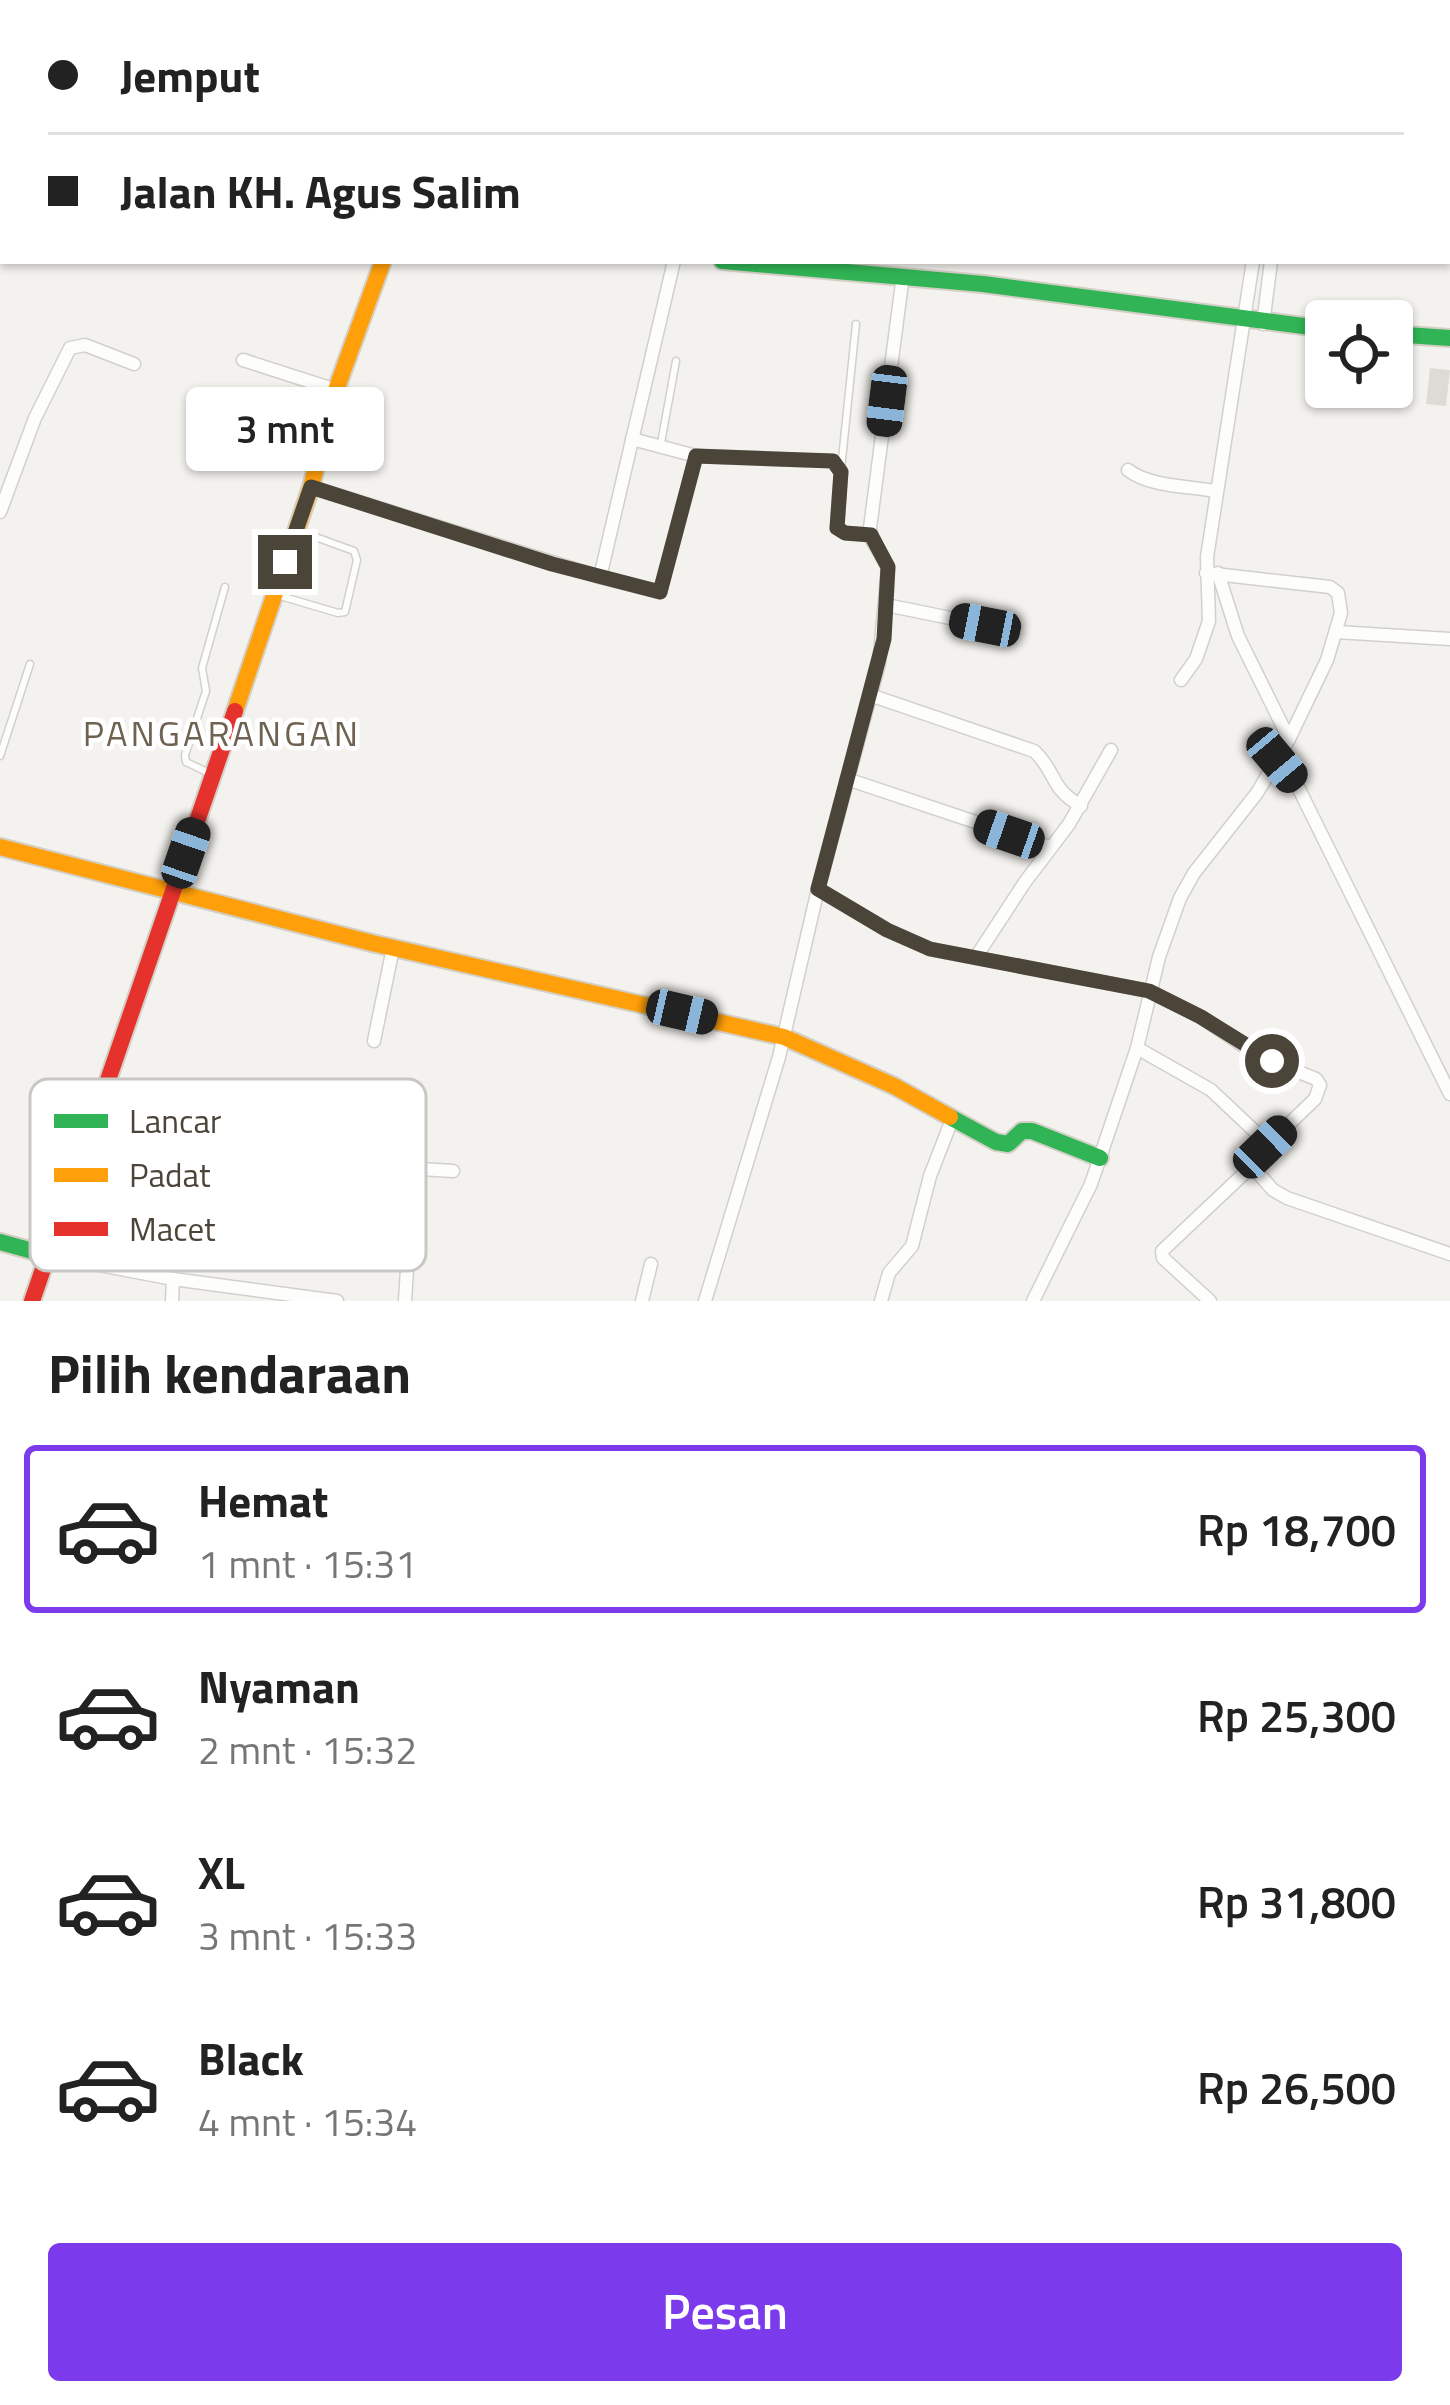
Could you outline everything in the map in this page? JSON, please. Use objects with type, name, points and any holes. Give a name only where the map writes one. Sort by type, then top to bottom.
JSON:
[{"type":"main road","points":[[110,1079],[311,487],[336,389],[382,264]]},
{"type":"main road","points":[[785,264],[1305,327]]},
{"type":"main road","points":[[1413,335],[1450,338]]},
{"type":"main road","points":[[0,848],[393,948],[784,1037],[1000,1144],[1008,1144],[1026,1130],[1100,1158]]},
{"type":"main road","points":[[0,1243],[30,1251]]},
{"type":"main road","points":[[32,1301],[41,1271]]},
{"type":"street","points":[[600,577],[673,264]]},
{"type":"street","points":[[1253,264],[1254,322]]},
{"type":"street","points":[[1181,680],[1207,632],[1216,491],[1269,264]]},
{"type":"street","points":[[705,1301],[784,1037],[884,639],[888,567],[871,535],[904,275]]},
{"type":"street","points":[[0,512],[34,418],[70,348],[85,345],[134,364]]},
{"type":"street","points":[[243,360],[336,389]]},
{"type":"street","points":[[632,440],[696,456],[833,461],[841,472],[837,528],[871,535]]},
{"type":"street","points":[[311,487],[660,592],[696,456]]},
{"type":"street","points":[[0,465],[16,470]]},
{"type":"street","points":[[1128,470],[1159,483],[1216,491]]},
{"type":"street","points":[[1033,1301],[1080,1211],[1100,1158],[1180,898],[1284,748],[1328,660],[1336,632],[1342,602],[1330,587],[1212,573]]},
{"type":"street","points":[[1212,573],[1295,781],[1450,1094]]},
{"type":"street","points":[[886,605],[985,625]]},
{"type":"street","points":[[1336,632],[1450,638]]},
{"type":"street","points":[[870,695],[1034,751],[1049,769],[1056,789],[1081,806]]},
{"type":"street","points":[[976,957],[1081,806],[1111,750]]},
{"type":"street","points":[[847,779],[1050,848]]},
{"type":"street","points":[[818,889],[914,944],[1149,991],[1201,1017],[1258,1055],[1316,1079],[1320,1085],[1315,1099],[1162,1252],[1210,1301]]},
{"type":"street","points":[[374,1041],[393,948]]},
{"type":"street","points":[[1137,1048],[1211,1090],[1260,1136],[1265,1147]]},
{"type":"street","points":[[880,1301],[889,1274],[912,1246],[930,1176],[953,1117]]},
{"type":"street","points":[[1252,1166],[1286,1198],[1450,1254]]},
{"type":"street","points":[[426,1169],[453,1171]]},
{"type":"street","points":[[642,1301],[651,1264]]},
{"type":"street","points":[[131,1271],[337,1301]]},
{"type":"street","points":[[405,1301],[407,1271]]},
{"type":"street","points":[[172,1301],[173,1279]]},
{"type":"lane","points":[[841,472],[856,324]]},
{"type":"lane","points":[[660,447],[676,361]]},
{"type":"lane","points":[[274,594],[338,614],[345,612],[357,560],[354,551],[296,530]]},
{"type":"lane","points":[[212,775],[186,763],[185,755],[206,691],[202,668],[225,587]]},
{"type":"lane","points":[[0,756],[29,664]]},
{"type":"building","points":[[1430,368],[1450,370],[1446,406],[1426,404]]},
{"type":"traffic: fast","points":[[756,264],[983,284],[1305,326]]},
{"type":"traffic: fast","points":[[1413,335],[1450,338]]},
{"type":"traffic: fast","points":[[950,1117],[996,1142],[1008,1144],[1022,1131],[1032,1131],[1100,1158]]},
{"type":"traffic: fast","points":[[0,1242],[30,1250]]},
{"type":"traffic: slow","points":[[235,711],[311,487],[336,390],[382,264]]},
{"type":"traffic: slow","points":[[0,847],[372,943],[784,1037],[894,1086],[950,1117]]},
{"type":"traffic: jam","points":[[108,1079],[235,711]]},
{"type":"traffic: jam","points":[[32,1301],[42,1271]]},
{"type":"district","name":"PANGARANGAN","points":[[222,732]]},
{"type":"route","points":[[285,562],[311,487],[655,593],[667,578],[696,456],[833,461],[841,472],[837,528],[871,535],[886,559],[888,575],[879,664],[818,889],[930,949],[1149,991],[1272,1061]]}]
